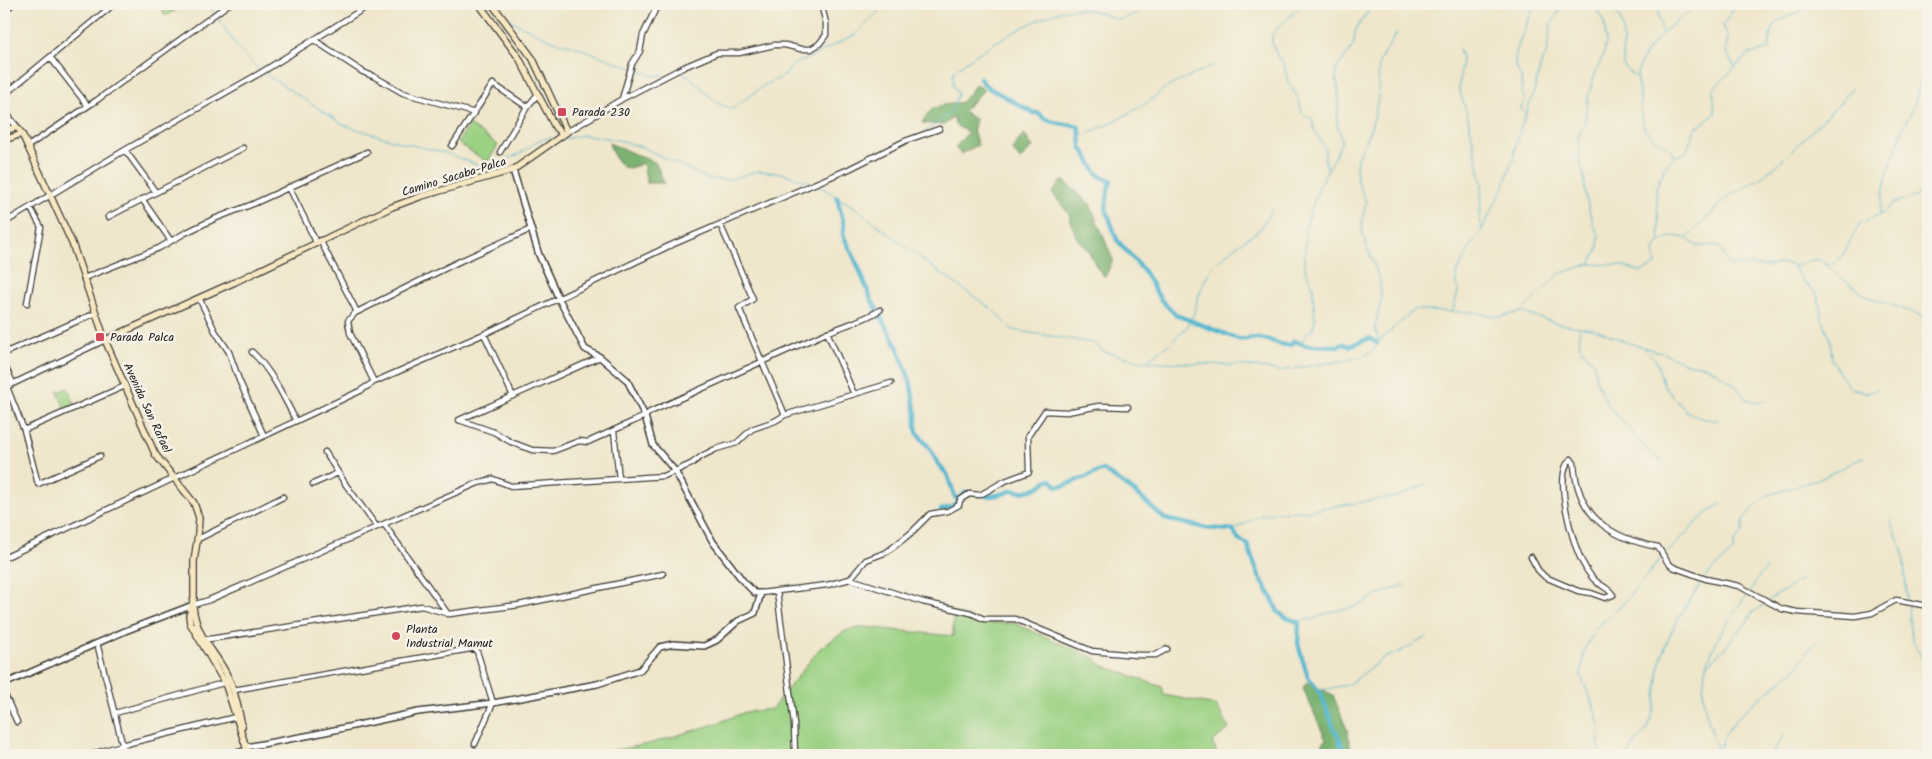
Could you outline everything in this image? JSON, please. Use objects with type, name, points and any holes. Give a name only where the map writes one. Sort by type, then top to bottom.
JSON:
[{"type":"main road","points":[[479,4],[519,58],[555,127],[565,133]]},
{"type":"main road","points":[[492,4],[533,59],[565,133]]},
{"type":"main road","points":[[4,131],[17,127]]},
{"type":"main road","name":"Avenida San Rafael","points":[[17,127],[28,146],[72,243],[106,340],[154,454],[194,503],[199,518],[194,561],[193,605],[197,627],[202,640],[221,663],[247,750]]},
{"type":"main road","name":"Camino Sacaba-Palca","points":[[106,340],[392,207],[422,196],[514,170],[565,133]]},
{"type":"main road","points":[[4,140],[22,134]]},
{"type":"main road","name":"Avenida San Rafael","points":[[228,682],[234,690],[247,750]]},
{"type":"street","points":[[4,11],[13,4]]},
{"type":"street","points":[[4,95],[114,4]]},
{"type":"street","points":[[28,146],[88,106],[229,4]]},
{"type":"street","points":[[4,223],[125,150],[246,82],[371,4]]},
{"type":"street","points":[[622,99],[632,64],[640,51],[643,35],[658,4]]},
{"type":"street","name":"Camino Sacaba-Palca","points":[[565,133],[622,99],[717,52],[739,53],[774,45],[785,45],[801,50],[811,49],[819,44],[826,35],[826,23],[821,4]]},
{"type":"street","points":[[314,40],[363,72],[376,77],[402,93],[475,113]]},
{"type":"street","points":[[50,57],[88,106]]},
{"type":"street","points":[[452,146],[493,84],[527,107]]},
{"type":"street","points":[[500,152],[527,107],[538,94]]},
{"type":"street","name":"Avenida San Rafael","points":[[4,111],[17,127]]},
{"type":"street","points":[[4,558],[360,391],[374,382],[484,334],[669,246],[849,169],[905,141],[939,129]]},
{"type":"street","points":[[108,217],[155,191],[243,148]]},
{"type":"street","points":[[125,150],[155,191]]},
{"type":"street","points":[[84,278],[140,256],[214,219],[253,204],[367,152]]},
{"type":"street","points":[[514,170],[538,255],[558,299],[585,348],[600,357],[627,380],[645,416],[653,444],[675,471],[714,542],[743,581],[755,593],[827,585],[850,579],[923,602],[971,613],[984,619],[1015,619],[1092,651],[1156,655],[1167,649]]},
{"type":"street","points":[[289,187],[357,312]]},
{"type":"street","points":[[142,199],[171,241]]},
{"type":"street","points":[[27,304],[41,227],[30,207]]},
{"type":"street","points":[[720,224],[753,299],[739,308],[785,415]]},
{"type":"street","points":[[374,382],[350,333],[348,321],[357,312],[458,262],[532,229]]},
{"type":"street","points":[[199,298],[215,331],[230,352],[239,380],[264,436]]},
{"type":"street","points":[[600,357],[459,420],[494,432],[511,442],[532,450],[553,451],[579,441],[588,442],[762,361],[827,332],[871,316],[880,310]]},
{"type":"street","points":[[4,353],[96,313]]},
{"type":"street","points":[[827,332],[854,394]]},
{"type":"street","points":[[484,334],[513,396]]},
{"type":"street","points":[[100,456],[38,484],[24,430],[5,388],[106,340]]},
{"type":"street","points":[[252,352],[261,361],[296,421]]},
{"type":"street","points":[[4,364],[13,383]]},
{"type":"street","points":[[4,684],[125,631],[209,600],[478,483],[494,479],[511,486],[664,476],[691,464],[716,449],[736,443],[752,429],[765,423],[775,421],[785,415],[891,383]]},
{"type":"street","points":[[24,430],[125,386]]},
{"type":"street","points":[[850,579],[866,560],[888,552],[930,514],[948,511],[959,505],[960,500],[968,494],[980,495],[1005,481],[1028,472],[1028,436],[1045,411],[1067,412],[1099,406],[1128,407]]},
{"type":"street","points":[[614,431],[620,479]]},
{"type":"street","points":[[325,452],[377,527]]},
{"type":"street","points":[[1531,557],[1538,570],[1545,577],[1578,591],[1605,598],[1613,594],[1609,589],[1597,582],[1583,564],[1573,537],[1563,490],[1565,468],[1570,459],[1574,463],[1575,480],[1582,500],[1600,524],[1614,534],[1658,547],[1668,564],[1673,567],[1706,579],[1739,586],[1782,609],[1797,612],[1855,616],[1872,613],[1896,600],[1928,606]]},
{"type":"street","points":[[313,484],[338,473]]},
{"type":"street","points":[[198,539],[284,497]]},
{"type":"street","points":[[384,524],[449,614]]},
{"type":"street","points":[[202,640],[422,606],[449,614],[519,605],[663,574]]},
{"type":"street","points":[[777,591],[794,724],[795,755]]},
{"type":"street","points":[[227,755],[418,712],[493,703],[597,684],[640,670],[660,647],[673,644],[704,646],[717,640],[738,620],[755,613],[761,593]]},
{"type":"street","points":[[97,644],[125,755]]},
{"type":"street","points":[[234,690],[476,648],[493,703],[475,744]]},
{"type":"street","points":[[115,713],[228,682]]},
{"type":"street","points":[[4,693],[17,722]]},
{"type":"street","points":[[89,755],[236,717]]},
{"type":"green space","points":[[159,4],[180,4],[182,7],[165,16]]},
{"type":"green space","points":[[976,84],[984,90],[963,111],[976,120],[973,131],[978,145],[961,154],[955,148],[968,132],[955,125],[954,117],[944,125],[922,123],[934,108],[962,102]]},
{"type":"green space","points":[[469,125],[498,145],[489,160],[486,161],[458,143]]},
{"type":"green space","points":[[1024,134],[1033,147],[1020,160],[1012,149]]},
{"type":"green space","points":[[609,143],[656,163],[664,183],[647,183],[643,163],[629,168],[621,165],[613,154]]},
{"type":"green space","points":[[1063,180],[1090,204],[1113,260],[1105,277],[1097,268],[1088,250],[1076,237],[1069,214],[1052,193]]},
{"type":"green space","points":[[68,388],[75,405],[65,409],[58,392]]},
{"type":"green space","points":[[953,614],[963,615],[983,623],[1013,623],[1095,658],[1101,665],[1162,687],[1164,695],[1216,705],[1229,729],[1212,742],[1218,755],[586,755],[649,744],[715,724],[745,712],[772,709],[820,648],[847,630],[864,627],[953,636]]},
{"type":"green space","points":[[1307,682],[1333,695],[1348,732],[1351,751],[1359,755],[1315,754],[1326,740],[1303,688]]},
{"type":"waterway","points":[[206,4],[214,13]]},
{"type":"waterway","points":[[677,73],[684,73],[689,76],[717,103],[732,109],[763,86],[786,75],[794,64],[856,34],[879,11],[883,4]]},
{"type":"waterway","points":[[925,132],[952,111],[958,93],[953,85],[953,73],[973,56],[989,46],[1041,19],[1066,10],[1092,11],[1119,19],[1133,15],[1149,4]]},
{"type":"waterway","points":[[1304,4],[1278,27],[1272,36],[1272,43],[1277,55],[1284,64],[1288,82],[1298,98],[1302,114],[1312,118],[1314,129],[1325,149],[1325,161],[1328,169]]},
{"type":"waterway","points":[[1301,344],[1306,334],[1313,329],[1315,320],[1313,286],[1305,269],[1306,241],[1304,232],[1318,189],[1342,141],[1337,124],[1339,96],[1336,77],[1337,68],[1353,46],[1356,29],[1373,4]]},
{"type":"waterway","points":[[1525,114],[1521,108],[1525,99],[1515,57],[1535,4]]},
{"type":"waterway","points":[[1453,310],[1458,292],[1456,274],[1471,245],[1482,230],[1504,186],[1541,64],[1547,52],[1551,24],[1564,4]]},
{"type":"waterway","points":[[1590,264],[1598,249],[1599,236],[1593,224],[1586,198],[1584,177],[1579,158],[1578,138],[1585,121],[1589,93],[1606,43],[1604,22],[1593,4]]},
{"type":"waterway","points":[[1612,4],[1623,29],[1623,65],[1636,77]]},
{"type":"waterway","points":[[1660,4],[1658,14],[1662,32]]},
{"type":"waterway","points":[[1674,156],[1672,151],[1651,136],[1644,128],[1637,78],[1640,65],[1650,47],[1664,32],[1689,12],[1695,4]]},
{"type":"waterway","points":[[1735,67],[1726,52],[1728,37],[1723,25],[1737,4]]},
{"type":"waterway","points":[[817,185],[854,207],[940,273],[992,309],[1013,330],[1093,343],[1105,352],[1143,361],[1248,366],[1279,371],[1346,360],[1361,357],[1373,351],[1379,341],[1415,309],[1471,312],[1500,317],[1521,312],[1559,274],[1589,264],[1619,265],[1641,272],[1656,265],[1654,250],[1660,241],[1656,188],[1665,167],[1674,156],[1685,154],[1695,129],[1715,114],[1713,89],[1749,54],[1770,49],[1770,36],[1774,26],[1809,4]]},
{"type":"waterway","points":[[504,15],[551,40],[576,47],[653,76],[663,75]]},
{"type":"waterway","points":[[217,16],[239,50],[260,71]]},
{"type":"waterway","points":[[1379,341],[1375,328],[1381,300],[1380,280],[1363,236],[1362,221],[1366,202],[1357,180],[1356,169],[1357,159],[1375,114],[1378,98],[1379,63],[1397,33]]},
{"type":"waterway","points":[[1459,49],[1462,58],[1459,89],[1467,113],[1482,184],[1480,216],[1482,229]]},
{"type":"waterway","points":[[1879,215],[1886,178],[1904,125],[1914,106],[1920,80],[1928,60]]},
{"type":"waterway","points":[[1081,135],[1108,125],[1150,101],[1165,88],[1214,65]]},
{"type":"waterway","points":[[264,73],[344,125],[399,142],[446,153],[480,166],[497,164],[521,153],[537,141],[552,137]]},
{"type":"waterway","points":[[980,78],[989,88],[1034,113],[1038,113],[1047,120],[1078,126],[1081,147],[1099,175],[1111,180],[1106,209],[1117,240],[1143,270],[1161,300],[1176,315],[1238,339],[1262,338],[1286,345],[1290,345],[1294,341],[1305,345],[1339,346],[1343,344],[1349,346],[1370,338],[1377,343]]},
{"type":"waterway","points":[[1687,238],[1726,198],[1759,179],[1776,166],[1839,104],[1852,88]]},
{"type":"waterway","points":[[560,140],[583,135],[614,139],[642,147],[708,179],[728,180],[757,171],[781,173],[812,183]]},
{"type":"waterway","points":[[1661,241],[1673,236],[1686,238],[1697,246],[1716,245],[1720,248],[1728,264],[1732,265],[1769,266],[1782,263],[1796,266],[1815,259],[1833,264],[1843,255],[1860,223],[1883,213],[1893,203],[1915,197],[1928,185]]},
{"type":"waterway","points":[[837,197],[844,225],[843,235],[871,299],[898,348],[910,381],[918,434],[947,474],[955,497],[959,500]]},
{"type":"waterway","points":[[1147,360],[1168,345],[1188,326],[1204,281],[1212,268],[1227,253],[1259,230],[1272,210]]},
{"type":"waterway","points":[[1824,264],[1866,296],[1928,318]]},
{"type":"waterway","points":[[1793,267],[1818,297],[1822,318],[1830,338],[1832,359],[1839,373],[1853,389],[1868,393],[1877,389]]},
{"type":"waterway","points":[[1521,312],[1559,324],[1598,330],[1686,363],[1705,366],[1734,384],[1747,400],[1756,403],[1766,401]]},
{"type":"waterway","points":[[1579,329],[1580,347],[1594,363],[1596,380],[1608,405],[1653,456],[1662,460]]},
{"type":"waterway","points":[[1644,348],[1656,360],[1664,386],[1686,411],[1703,419],[1718,420]]},
{"type":"waterway","points":[[1705,577],[1733,551],[1734,542],[1743,532],[1743,522],[1746,516],[1766,496],[1824,477],[1864,457]]},
{"type":"waterway","points":[[941,510],[955,506],[965,493],[989,496],[1013,490],[1021,492],[1040,486],[1047,480],[1051,480],[1057,486],[1063,486],[1103,470],[1132,490],[1165,519],[1206,528],[1233,530],[1238,539],[1247,544],[1259,576],[1278,612],[1287,618],[1299,622],[1298,643],[1308,677],[1321,694],[1335,731],[1342,746],[1349,755]]},
{"type":"waterway","points":[[1233,530],[1259,516],[1276,512],[1305,511],[1400,496],[1426,484]]},
{"type":"waterway","points":[[1666,554],[1701,518],[1722,503]]},
{"type":"waterway","points":[[1891,520],[1903,551],[1907,599]]},
{"type":"waterway","points":[[1600,755],[1598,747],[1600,732],[1596,712],[1581,676],[1584,650],[1598,626],[1622,605],[1662,557]]},
{"type":"waterway","points":[[1718,754],[1704,701],[1704,679],[1719,636],[1767,568]]},
{"type":"waterway","points":[[1769,600],[1802,579]]},
{"type":"waterway","points":[[1628,755],[1651,720],[1655,706],[1660,663],[1672,630],[1703,581]]},
{"type":"waterway","points":[[1296,621],[1314,619],[1330,612],[1354,607],[1382,593],[1405,585]]},
{"type":"waterway","points":[[1708,665],[1746,624],[1752,613],[1766,603]]},
{"type":"waterway","points":[[1908,603],[1910,628],[1914,644],[1917,651],[1928,664]]},
{"type":"waterway","points":[[1317,691],[1347,685],[1383,658],[1427,637]]},
{"type":"waterway","points":[[1717,755],[1733,723],[1749,707],[1795,669],[1810,648],[1817,642]]},
{"type":"waterway","points":[[1771,755],[1784,735]]},
{"type":"place","name":"Parada 230","points":[[562,112]]},
{"type":"place","name":"Parada Palca","points":[[100,337]]},
{"type":"place","name":"Planta Industrial Mamut","points":[[396,636]]}]
